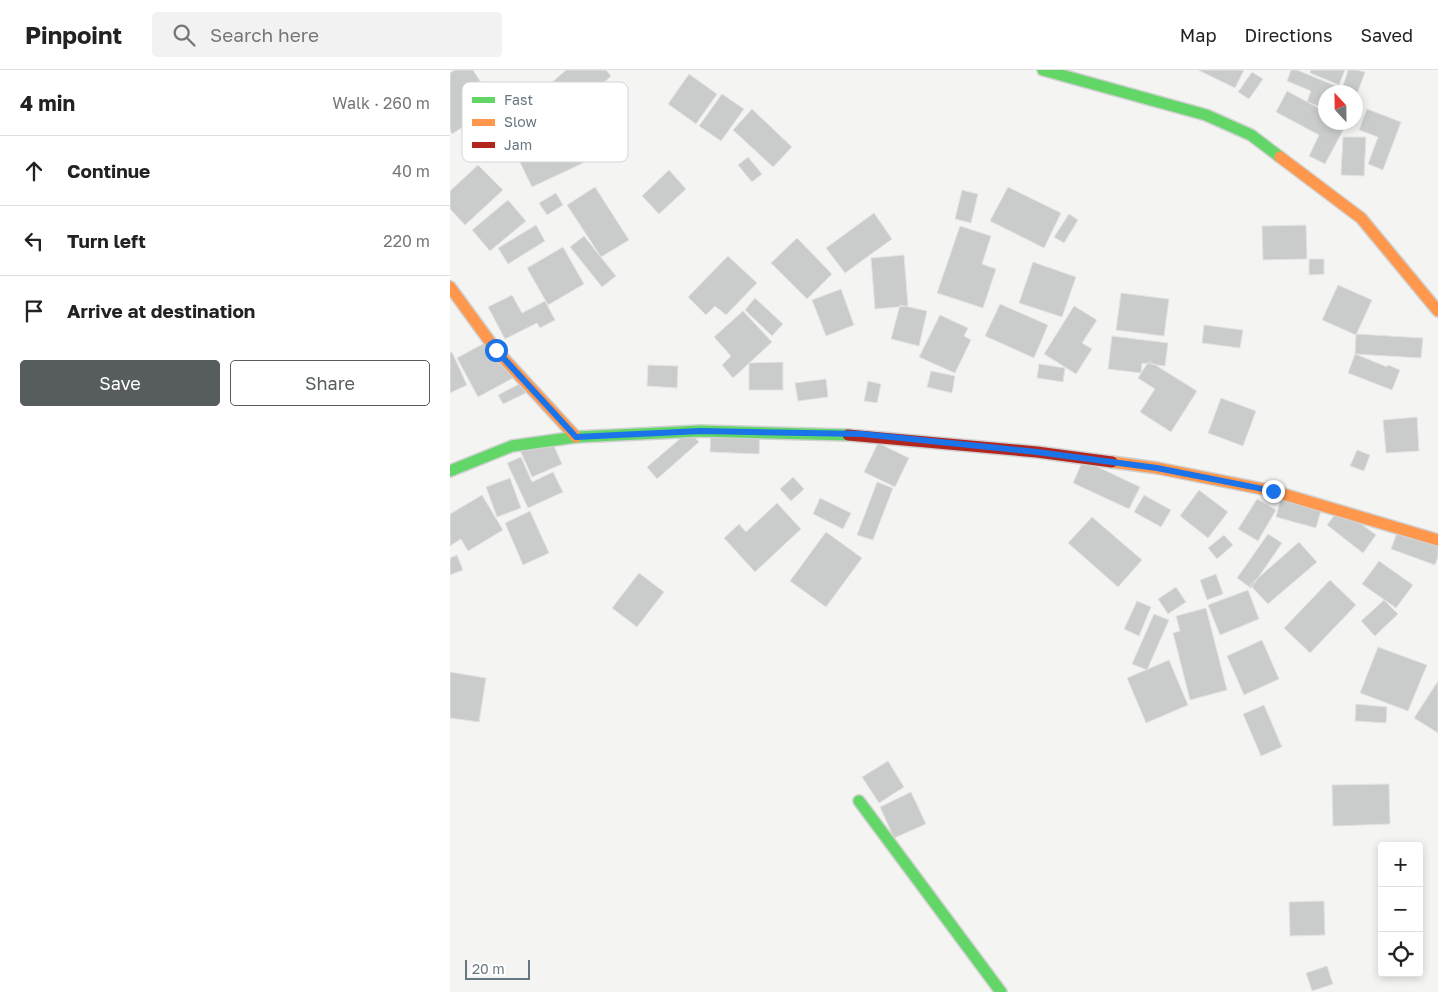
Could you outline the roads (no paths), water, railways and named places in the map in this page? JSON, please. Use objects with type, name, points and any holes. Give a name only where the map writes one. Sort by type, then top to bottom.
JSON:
[{"type":"street","points":[[1043,70],[1206,115],[1251,135],[1361,218],[1438,311]]},
{"type":"street","points":[[450,287],[496,350],[576,437]]},
{"type":"street","points":[[450,471],[512,446],[576,437],[700,431],[862,434],[1037,452],[1157,468],[1273,491],[1438,540]]},
{"type":"street","points":[[859,801],[1001,992]]}]
